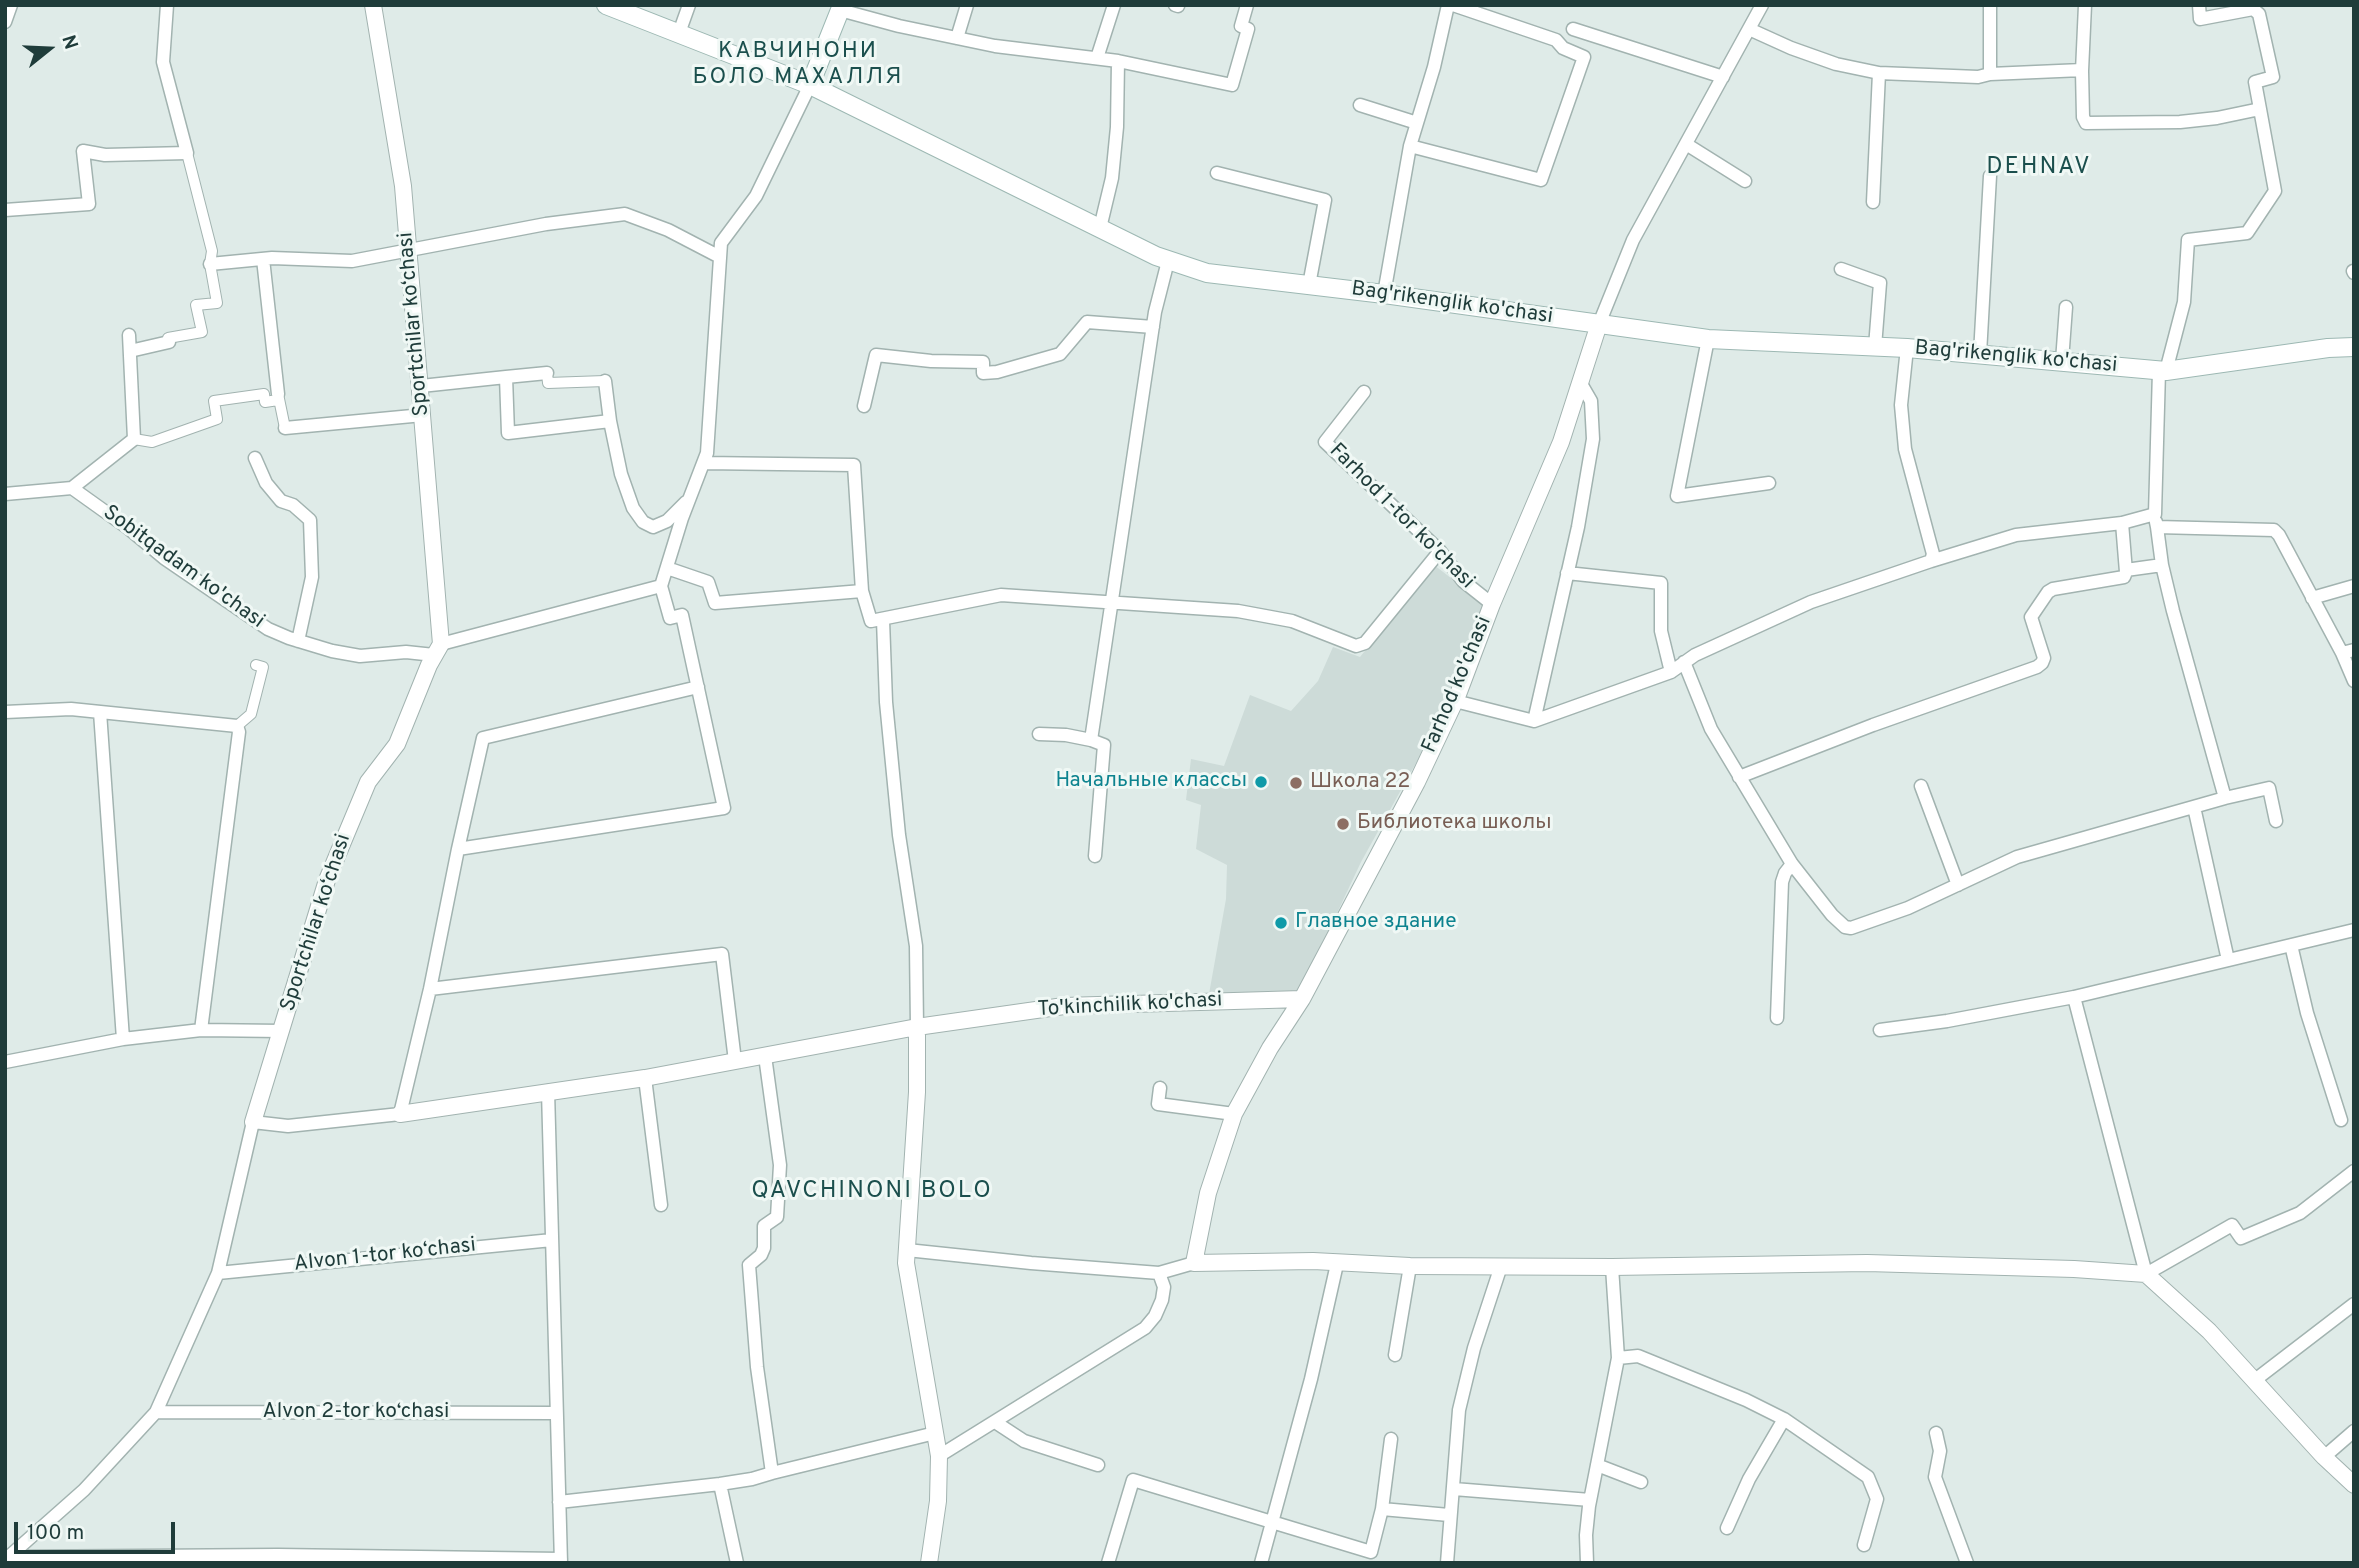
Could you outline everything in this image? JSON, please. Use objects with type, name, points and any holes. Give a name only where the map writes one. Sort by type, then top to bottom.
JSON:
[{"type":"main road","name":"Bag'rikenglik ko'chasi","points":[[606,5],[810,85],[1168,261],[1207,273],[1384,294],[1708,339],[1907,348],[2163,371],[2328,348],[2354,347]]},
{"type":"main road","points":[[810,85],[841,8]]},
{"type":"street","points":[[5,22],[11,5]]},
{"type":"street","points":[[130,351],[169,342],[168,338],[202,332],[196,305],[216,303],[210,264],[212,251],[163,62],[167,5]]},
{"type":"street","name":"Sportchilar ko‘chasi","points":[[253,1122],[327,880],[368,782],[397,744],[437,650],[421,386],[403,186],[373,5]]},
{"type":"street","points":[[679,33],[689,5]]},
{"type":"street","points":[[957,38],[967,5]]},
{"type":"street","points":[[1097,58],[1114,5]]},
{"type":"street","points":[[841,8],[909,29],[995,46],[1118,61],[1232,85],[1248,29],[1241,26],[1247,5]]},
{"type":"street","points":[[1384,294],[1410,146],[1451,5],[1556,40],[1563,48],[1584,57],[1541,180],[1410,146]]},
{"type":"street","points":[[1599,324],[1633,240],[1762,5]]},
{"type":"street","points":[[1990,5],[1990,74]]},
{"type":"street","points":[[2085,5],[2082,70],[2083,117],[2086,123],[2180,122],[2260,109]]},
{"type":"street","points":[[2199,5],[2200,19],[2253,9],[2259,14],[2273,77],[2255,82],[2275,191],[2247,233],[2188,240],[2184,302],[2163,371],[2156,521],[2162,565],[2225,798]]},
{"type":"street","points":[[1573,29],[1723,77]]},
{"type":"street","points":[[1749,29],[1836,64],[1879,73],[1978,77],[1990,74],[2082,70]]},
{"type":"street","points":[[1100,228],[1112,178],[1117,127],[1118,61]]},
{"type":"street","points":[[1872,202],[1879,73]]},
{"type":"street","points":[[458,849],[724,808],[682,615],[670,618],[661,586],[707,453],[718,256],[721,243],[756,195],[810,85]]},
{"type":"street","points":[[1360,105],[1417,122]]},
{"type":"street","points":[[1686,144],[1745,181]]},
{"type":"street","points":[[5,210],[89,204],[83,151],[105,155],[187,153]]},
{"type":"street","points":[[1217,173],[1325,200],[1308,285]]},
{"type":"street","points":[[1980,354],[1990,176]]},
{"type":"street","points":[[210,264],[263,259],[352,261],[546,224],[625,214],[668,230],[718,256]]},
{"type":"street","points":[[263,259],[278,397],[285,428],[423,415]]},
{"type":"street","points":[[1091,740],[1153,327],[1168,261]]},
{"type":"street","points":[[1841,269],[1880,283],[1875,347]]},
{"type":"street","points":[[2062,361],[2066,307]]},
{"type":"street","points":[[864,406],[876,355],[931,361],[983,362],[984,373],[997,372],[1060,354],[1087,322],[1153,327]]},
{"type":"street","name":"Farhod ko'chasi","points":[[1194,1263],[1208,1193],[1234,1114],[1269,1048],[1303,999],[1417,782],[1455,701],[1492,604],[1561,442],[1599,324]]},
{"type":"street","points":[[129,335],[134,439]]},
{"type":"street","points":[[1708,339],[1677,496],[1769,483]]},
{"type":"street","points":[[1907,348],[1901,405],[1905,449],[1933,554],[1931,561]]},
{"type":"street","points":[[421,386],[547,373],[548,383],[604,380],[621,474],[633,508],[643,522],[653,527],[667,521],[690,497]]},
{"type":"street","points":[[506,377],[508,433],[610,421]]},
{"type":"street","points":[[1534,721],[1593,439],[1591,401],[1580,382]]},
{"type":"street","name":"Farhod 1-tor ko'chasi","points":[[1364,392],[1325,442],[1440,551],[1463,581],[1492,604]]},
{"type":"street","points":[[5,494],[72,488],[134,439],[152,442],[217,418],[214,401],[264,394],[265,402],[278,397]]},
{"type":"street","points":[[256,458],[266,484],[281,502],[293,505],[310,520],[312,578],[298,641]]},
{"type":"street","points":[[704,463],[854,465],[862,591],[871,621],[1001,595],[1238,611],[1292,621],[1356,646],[1365,643],[1440,551]]},
{"type":"street","name":"Sobitqadam ko'chasi","points":[[72,488],[164,558],[268,629],[332,651],[360,656],[437,650],[661,586]]},
{"type":"street","points":[[1455,701],[1534,721],[1671,672],[1684,662],[1811,602],[1931,561],[2016,535],[2156,521],[2274,530],[2312,598],[2348,652],[2354,681]]},
{"type":"street","points":[[1738,777],[1873,725],[2037,667],[2044,658],[2031,617],[2048,592],[2124,577],[2126,570],[2122,523]]},
{"type":"street","points":[[2126,570],[2162,565]]},
{"type":"street","points":[[667,568],[708,582],[715,603],[862,591]]},
{"type":"street","points":[[1567,573],[1661,583],[1661,631],[1671,672]]},
{"type":"street","points":[[2312,598],[2354,586]]},
{"type":"street","points":[[883,620],[886,702],[899,835],[916,946],[917,1092],[906,1263],[939,1456],[939,1501],[934,1562]]},
{"type":"street","points":[[1684,662],[1711,729],[1738,777],[1792,864],[1832,915],[1845,927],[1851,928],[1886,917],[2017,857],[2225,798],[2269,788],[2276,821]]},
{"type":"street","points":[[5,712],[71,709],[237,726],[251,714],[263,667],[256,665]]},
{"type":"street","points":[[6,1559],[84,1490],[156,1412],[218,1272],[253,1122],[288,1126],[400,1114],[430,989],[483,738],[698,687]]},
{"type":"street","points":[[100,712],[123,1039]]},
{"type":"street","points":[[201,1030],[238,746],[237,726]]},
{"type":"street","points":[[1039,734],[1066,735],[1104,745],[1096,856]]},
{"type":"street","points":[[1921,786],[1958,885]]},
{"type":"street","points":[[2194,807],[2228,960]]},
{"type":"street","points":[[1777,1018],[1782,882],[1784,873],[1792,864]]},
{"type":"street","points":[[1880,1030],[2074,997],[2354,930]]},
{"type":"street","points":[[2291,945],[2307,1013],[2341,1120]]},
{"type":"street","points":[[430,989],[722,954],[735,1061]]},
{"type":"street","points":[[2074,997],[2146,1275],[2209,1331],[2324,1457],[2354,1485]]},
{"type":"street","name":"To'kinchilik ko'chasi","points":[[400,1114],[645,1079],[917,1027],[1064,1006],[1303,999]]},
{"type":"street","points":[[5,1062],[123,1039],[201,1030],[282,1031]]},
{"type":"street","points":[[765,1056],[780,1165],[777,1217],[764,1226],[764,1248],[761,1255],[748,1265],[757,1367],[772,1473]]},
{"type":"street","points":[[645,1079],[661,1205]]},
{"type":"street","points":[[1160,1088],[1158,1104],[1234,1114]]},
{"type":"street","points":[[6,1559],[278,1555],[561,1561],[548,1091]]},
{"type":"street","points":[[907,1250],[1031,1264],[1159,1273],[1194,1263],[1312,1261],[1410,1266],[1612,1267],[1867,1263],[2074,1269],[2146,1275],[2232,1225],[2241,1238],[2300,1213],[2354,1171]]},
{"type":"street","name":"Alvon 1-tor ko‘chasi","points":[[218,1272],[552,1240]]},
{"type":"street","points":[[1261,1563],[1311,1379],[1337,1264]]},
{"type":"street","points":[[1395,1355],[1410,1266]]},
{"type":"street","points":[[1447,1563],[1459,1410],[1474,1348],[1501,1266]]},
{"type":"street","points":[[1587,1563],[1586,1535],[1590,1500],[1618,1358],[1612,1267]]},
{"type":"street","points":[[939,1456],[1145,1328],[1156,1316],[1162,1300],[1164,1287],[1159,1273]]},
{"type":"street","points":[[2255,1380],[2354,1304]]},
{"type":"street","points":[[1618,1358],[1638,1356],[1784,1419],[1868,1477],[1877,1499],[1864,1545]]},
{"type":"street","name":"Alvon 2-tor ko‘chasi","points":[[156,1412],[556,1413]]},
{"type":"street","points":[[1727,1528],[1749,1479],[1784,1419]]},
{"type":"street","points":[[995,1422],[1024,1441],[1098,1465]]},
{"type":"street","points":[[2324,1457],[2354,1431]]},
{"type":"street","points":[[559,1502],[752,1479],[935,1433]]},
{"type":"street","points":[[1936,1433],[1940,1451],[1935,1477],[1967,1563]]},
{"type":"street","points":[[1108,1563],[1133,1480],[1371,1552],[1382,1509],[1391,1439]]},
{"type":"street","points":[[1597,1465],[1641,1482]]},
{"type":"street","points":[[720,1484],[737,1563]]},
{"type":"street","points":[[1454,1489],[1590,1500]]},
{"type":"street","points":[[1382,1509],[1450,1515]]},
{"type":"shaded area","name":"Школа 22","points":[[1434,565],[1486,605],[1454,684],[1421,754],[1361,862],[1298,996],[1209,994],[1226,899],[1227,865],[1196,849],[1201,805],[1186,800],[1191,759],[1224,766],[1250,695],[1291,711],[1318,681],[1333,647],[1360,657]]},
{"type":"place","name":"Начальные классы","points":[[1261,782]]},
{"type":"place","name":"Школа 22","points":[[1296,783]]},
{"type":"place","name":"Библиотека школы","points":[[1343,824]]},
{"type":"place","name":"Главное здание","points":[[1281,923]]},
{"type":"district","name":"КАВЧИНОНИ БОЛО МАХАЛЛЯ","points":[[798,65]]},
{"type":"district","name":"DEHNAV","points":[[2039,168]]},
{"type":"district","name":"QAVCHINONI BOLO","points":[[872,1192]]}]
